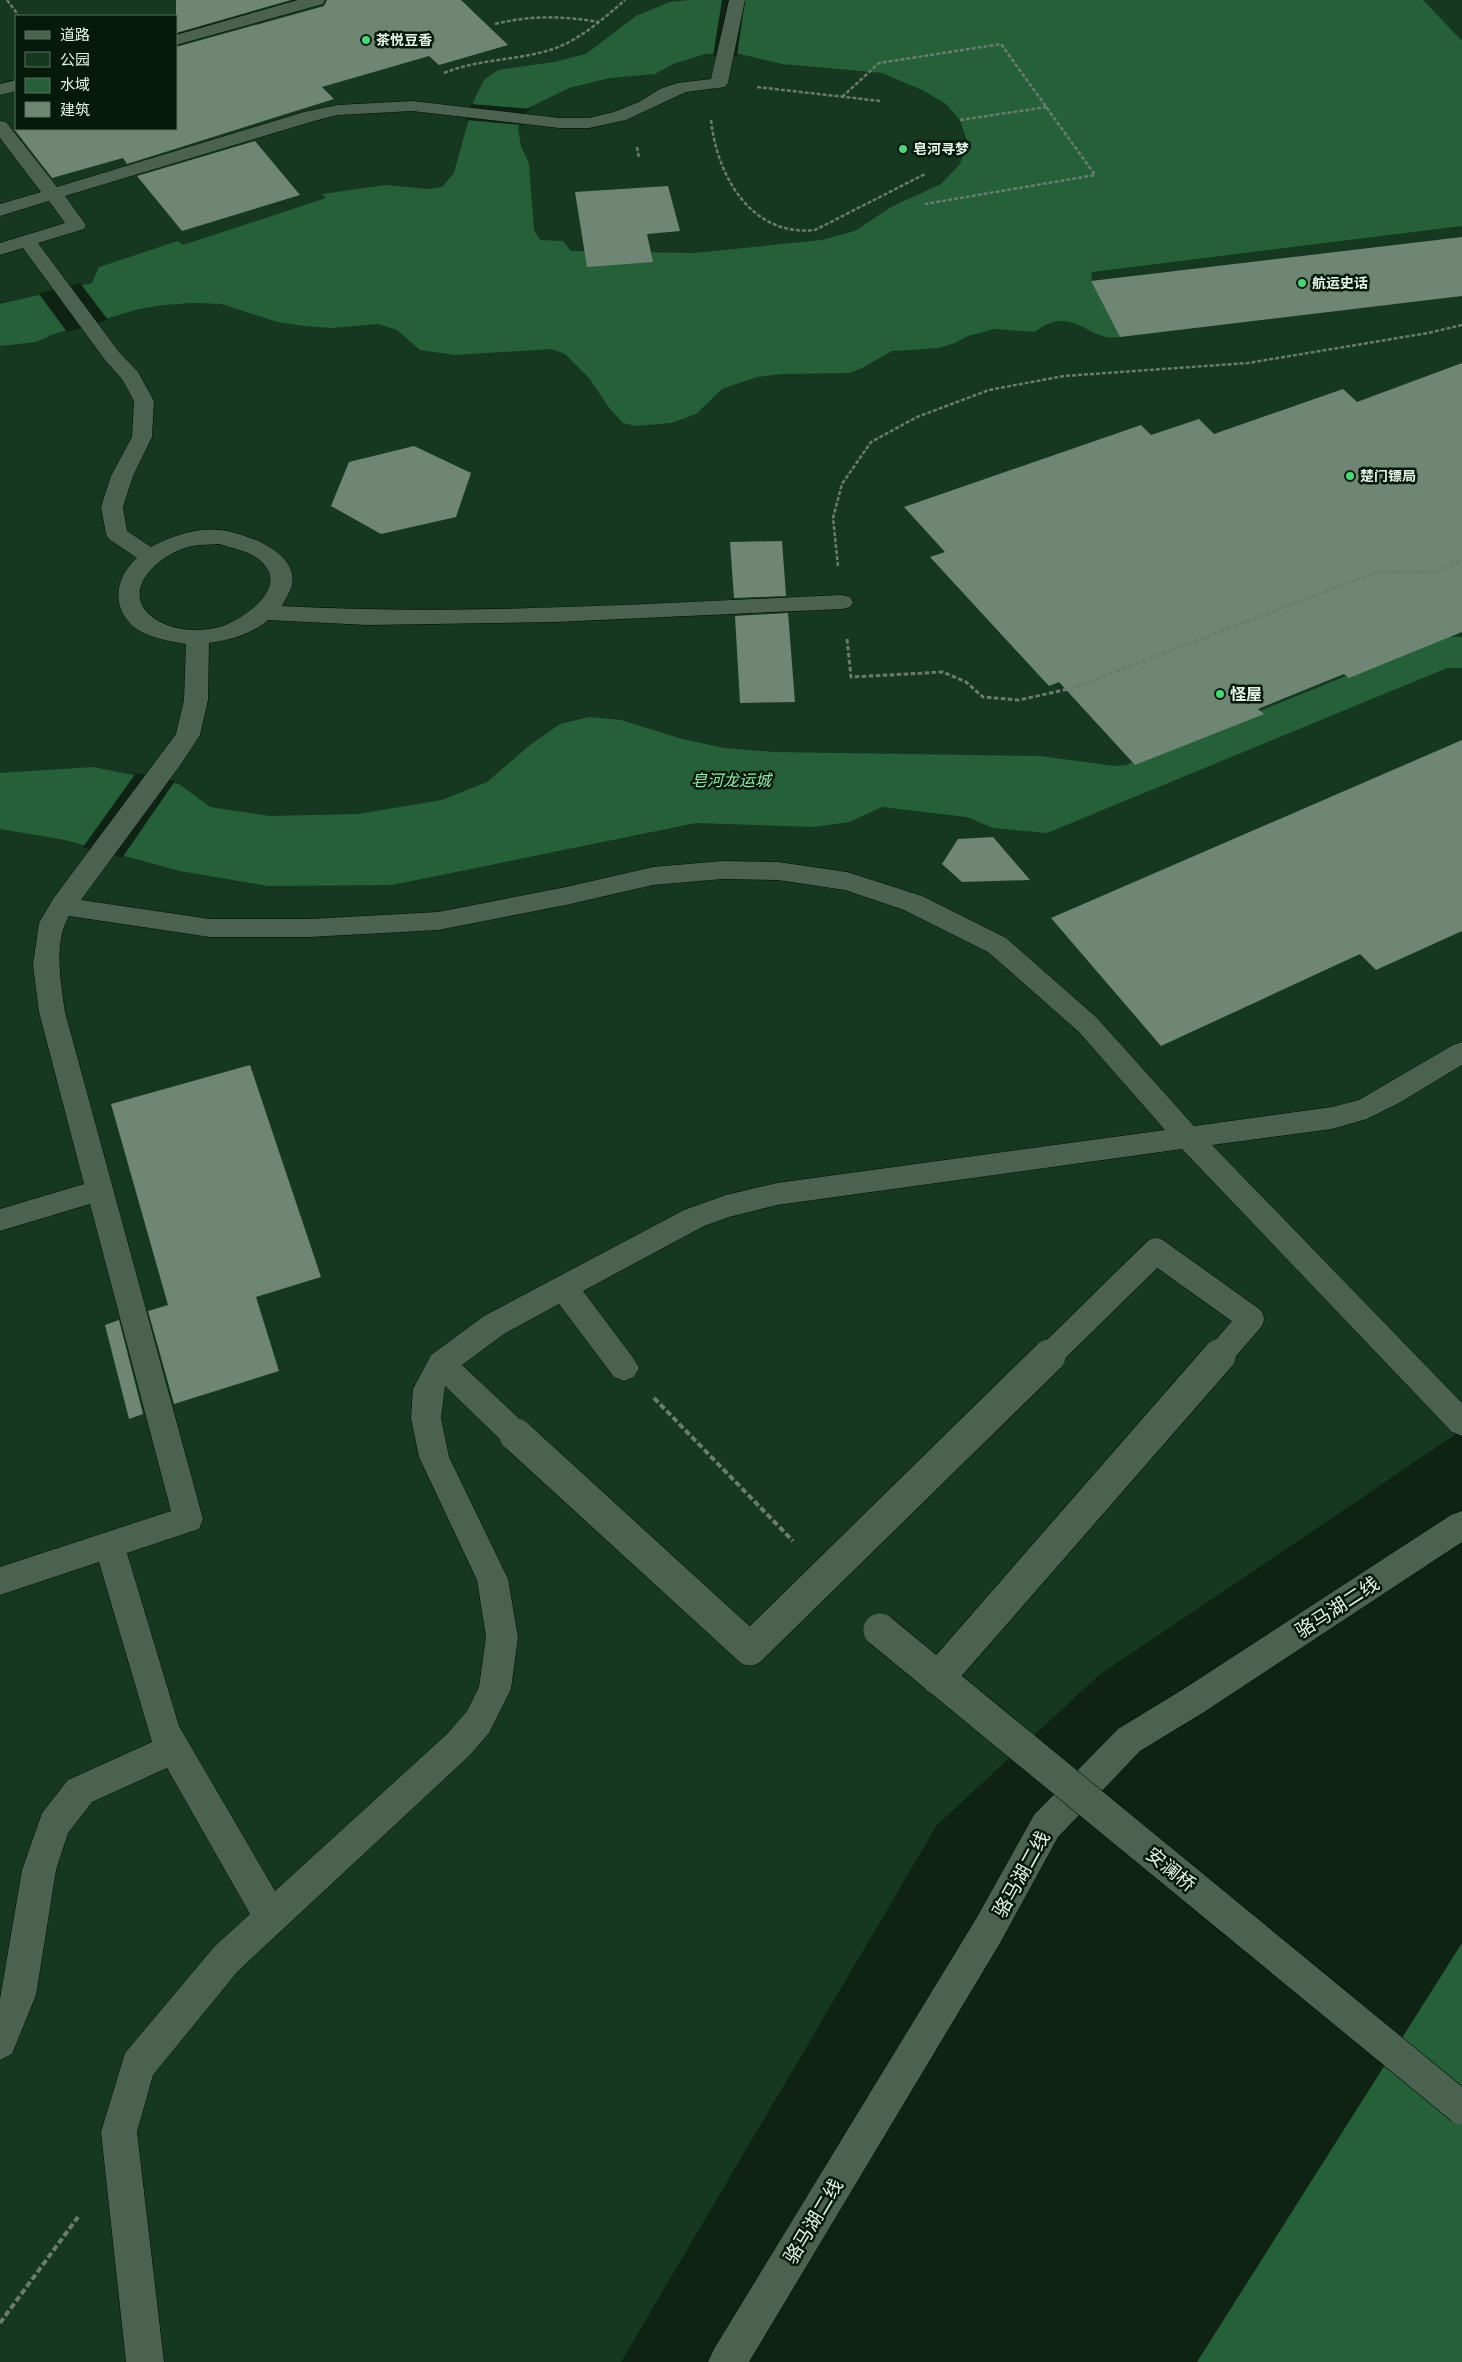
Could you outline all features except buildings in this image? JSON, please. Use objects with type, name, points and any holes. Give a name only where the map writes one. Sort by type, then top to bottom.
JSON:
[{"type":"street","points":[[178,39],[317,0]]},
{"type":"street","points":[[0,210],[310,116],[338,110],[375,107],[424,107],[559,123],[589,123],[620,116],[683,87],[719,83],[737,0]]},
{"type":"street","points":[[0,90],[15,85]]},
{"type":"street","points":[[0,126],[77,225],[0,249]]},
{"type":"street","points":[[27,241],[112,356],[131,376],[144,401],[142,437],[122,476],[112,507],[117,534],[150,557]]},
{"type":"street","points":[[220,537],[251,544],[264,550],[277,563],[283,579],[278,596],[266,612],[246,626],[223,634],[198,638],[174,636],[152,629],[137,618],[128,603],[128,587],[135,571],[150,557],[170,545],[195,538],[220,537]]},
{"type":"street","points":[[266,612],[368,618],[535,615],[842,602]]},
{"type":"street","points":[[0,1581],[188,1519],[52,1012],[46,964],[52,923],[62,906],[173,758],[188,735],[196,700],[198,638]]},
{"type":"street","points":[[62,906],[210,928],[309,928],[438,921],[566,896],[653,876],[722,870],[778,871],[847,881],[913,903],[997,945],[1088,1025],[1188,1138],[1462,1423]]},
{"type":"street","points":[[145,2362],[119,2132],[138,2066],[226,1959],[458,1745],[478,1722],[495,1689],[502,1637],[492,1580],[434,1457],[426,1418],[428,1389],[441,1364],[494,1325],[694,1218],[726,1206],[777,1194],[1332,1118],[1367,1108],[1462,1052]]},
{"type":"street","points":[[0,1220],[100,1190]]},
{"type":"street","points":[[441,1364],[750,1650],[1156,1250],[1251,1319],[938,1678]]},
{"type":"street","points":[[563,1287],[624,1368]]},
{"type":"street","name":"骆马湖二线","points":[[727,2362],[988,1931],[1046,1826],[1129,1740],[1201,1696],[1462,1525]]},
{"type":"street","points":[[109,1545],[164,1732],[271,1918]]},
{"type":"street","name":"安澜桥","points":[[880,1630],[1462,2108]]},
{"type":"street","points":[[0,2042],[19,1995],[39,1870],[54,1824],[80,1791],[174,1748]]},
{"type":"path","points":[[6,0],[18,15]]},
{"type":"path","points":[[424,107],[424,90],[432,79],[447,71],[487,60],[545,51],[563,44],[599,22],[625,0]]},
{"type":"path","points":[[496,24],[528,16],[544,15],[599,22]]},
{"type":"path","points":[[842,97],[880,63],[1001,44],[1095,174],[925,204]]},
{"type":"path","points":[[880,101],[719,83],[711,104],[711,121],[716,150],[725,173],[756,213],[770,224],[799,232],[815,230],[925,174]]},
{"type":"path","points":[[960,120],[1046,107]]},
{"type":"path","points":[[1462,325],[1428,333],[1248,363],[1064,376],[989,390],[917,417],[871,442],[842,484],[833,518],[851,677],[943,672],[966,682],[983,696],[1019,700],[1074,688],[1377,572],[1434,572],[1462,561]]},
{"type":"path","points":[[624,1368],[797,1545]]},
{"type":"path","points":[[0,2323],[122,2158]]},
{"type":"green space","name":"皂河龙运城","points":[[0,0],[1462,0],[1462,1430],[1098,1676],[937,1825],[621,2362],[0,2362]]},
{"type":"water","points":[[689,0],[1423,0],[1462,41],[1462,226],[1092,272],[1091,281],[1120,337],[1109,338],[1070,322],[1060,321],[1048,324],[1035,332],[994,329],[968,336],[939,348],[892,351],[849,373],[782,374],[757,377],[722,389],[696,414],[671,423],[636,426],[623,423],[610,409],[589,378],[565,354],[552,349],[455,355],[420,350],[397,330],[378,324],[332,328],[304,326],[277,322],[222,304],[193,303],[139,309],[54,334],[36,342],[0,346],[0,304],[92,283],[99,267],[178,241],[183,245],[326,198],[322,194],[386,185],[428,189],[442,187],[454,173],[474,100],[484,80],[498,70],[554,62],[586,54],[636,16],[670,2]],"holes":[[[732,52],[782,64],[882,73],[922,90],[946,104],[960,120],[967,141],[960,164],[941,184],[891,207],[855,231],[822,240],[694,253],[571,251],[563,241],[540,240],[534,230],[529,164],[521,146],[518,129],[524,110],[569,88],[610,78],[655,74],[673,64],[705,54]]]},
{"type":"water","points":[[1445,636],[1462,637],[1462,668],[1447,668],[1047,833],[993,828],[967,817],[882,807],[849,822],[814,827],[696,823],[392,885],[268,886],[180,871],[65,840],[0,829],[0,773],[93,767],[179,784],[210,807],[270,816],[358,814],[442,800],[487,782],[530,745],[560,724],[589,717],[621,720],[682,739],[724,748],[774,752],[1040,756],[1115,766],[1126,765]]},
{"type":"water","points":[[1462,1943],[1462,2362],[1197,2362]]},
{"type":"pier","points":[[722,0],[745,0],[737,56],[713,56]]},
{"type":"pier","points":[[471,104],[531,109],[526,112],[522,125],[466,120]]},
{"type":"pier","points":[[80,283],[108,320],[67,332],[39,294]]},
{"type":"pier","points":[[136,773],[175,781],[122,858],[83,847]]},
{"type":"place","name":"茶悦豆香","points":[[366,40]]},
{"type":"place","name":"皂河寻梦","points":[[903,149]]},
{"type":"place","name":"航运史话","points":[[1302,283]]},
{"type":"place","name":"楚门镖局","points":[[1350,476]]},
{"type":"place","name":"怪屋","points":[[1220,694]]}]
